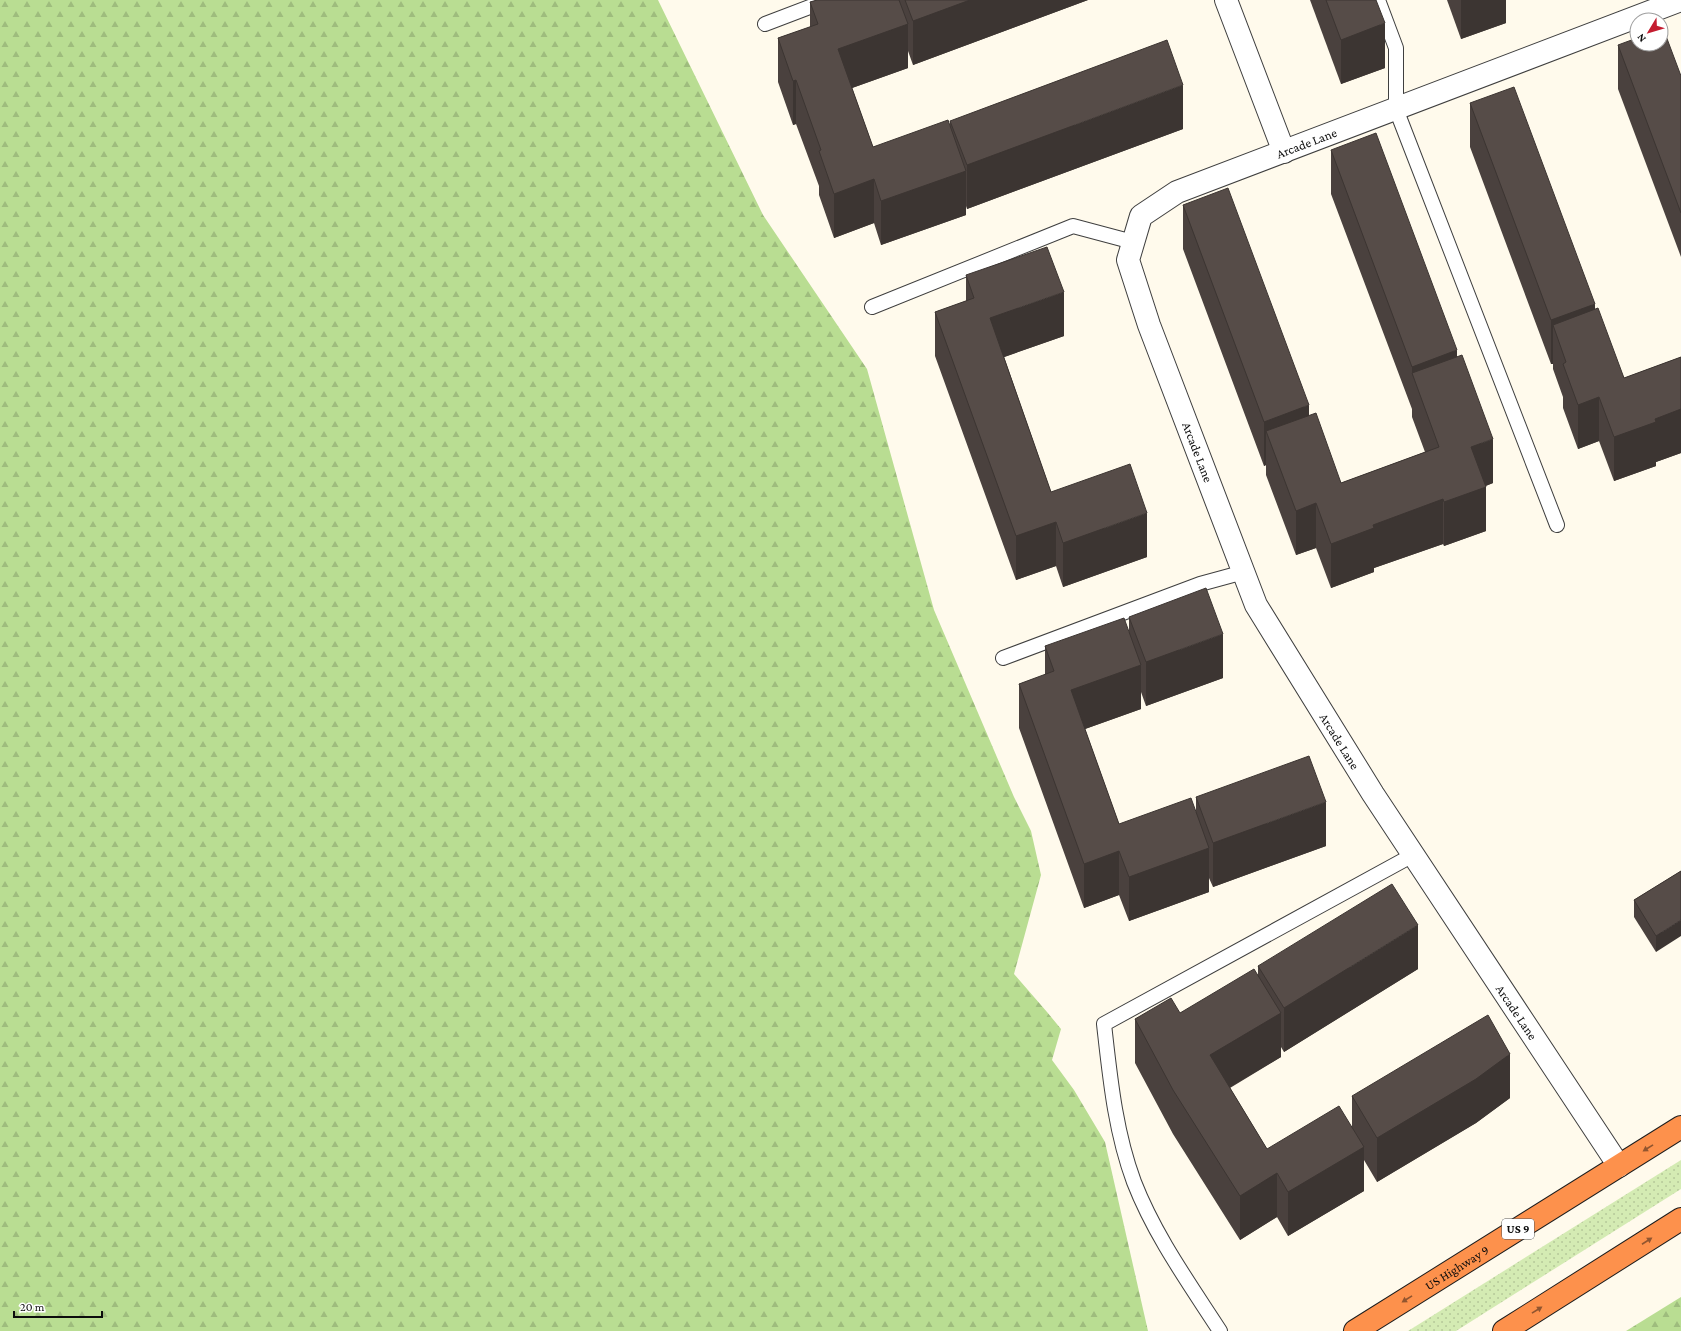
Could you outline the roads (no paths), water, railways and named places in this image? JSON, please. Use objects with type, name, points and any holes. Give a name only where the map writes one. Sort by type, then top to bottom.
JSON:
[{"type":"highway","name":"US Highway 9","points":[[1355,1331],[1681,1127]]},
{"type":"highway","points":[[1504,1331],[1681,1219]]},
{"type":"street","points":[[1226,0],[1284,152]]},
{"type":"street","name":"Arcade Lane","points":[[1619,1166],[1374,794],[1256,605],[1149,325],[1128,260],[1141,216],[1177,192],[1681,0]]},
{"type":"lane","points":[[765,24],[828,0]]},
{"type":"lane","points":[[1378,0],[1396,48],[1396,109],[1557,525]]},
{"type":"lane","points":[[872,307],[1073,226],[1133,242]]},
{"type":"lane","points":[[1003,658],[1200,584],[1244,572]]},
{"type":"lane","points":[[1220,1331],[1165,1246],[1134,1182],[1116,1119],[1104,1024],[1413,854]]}]
